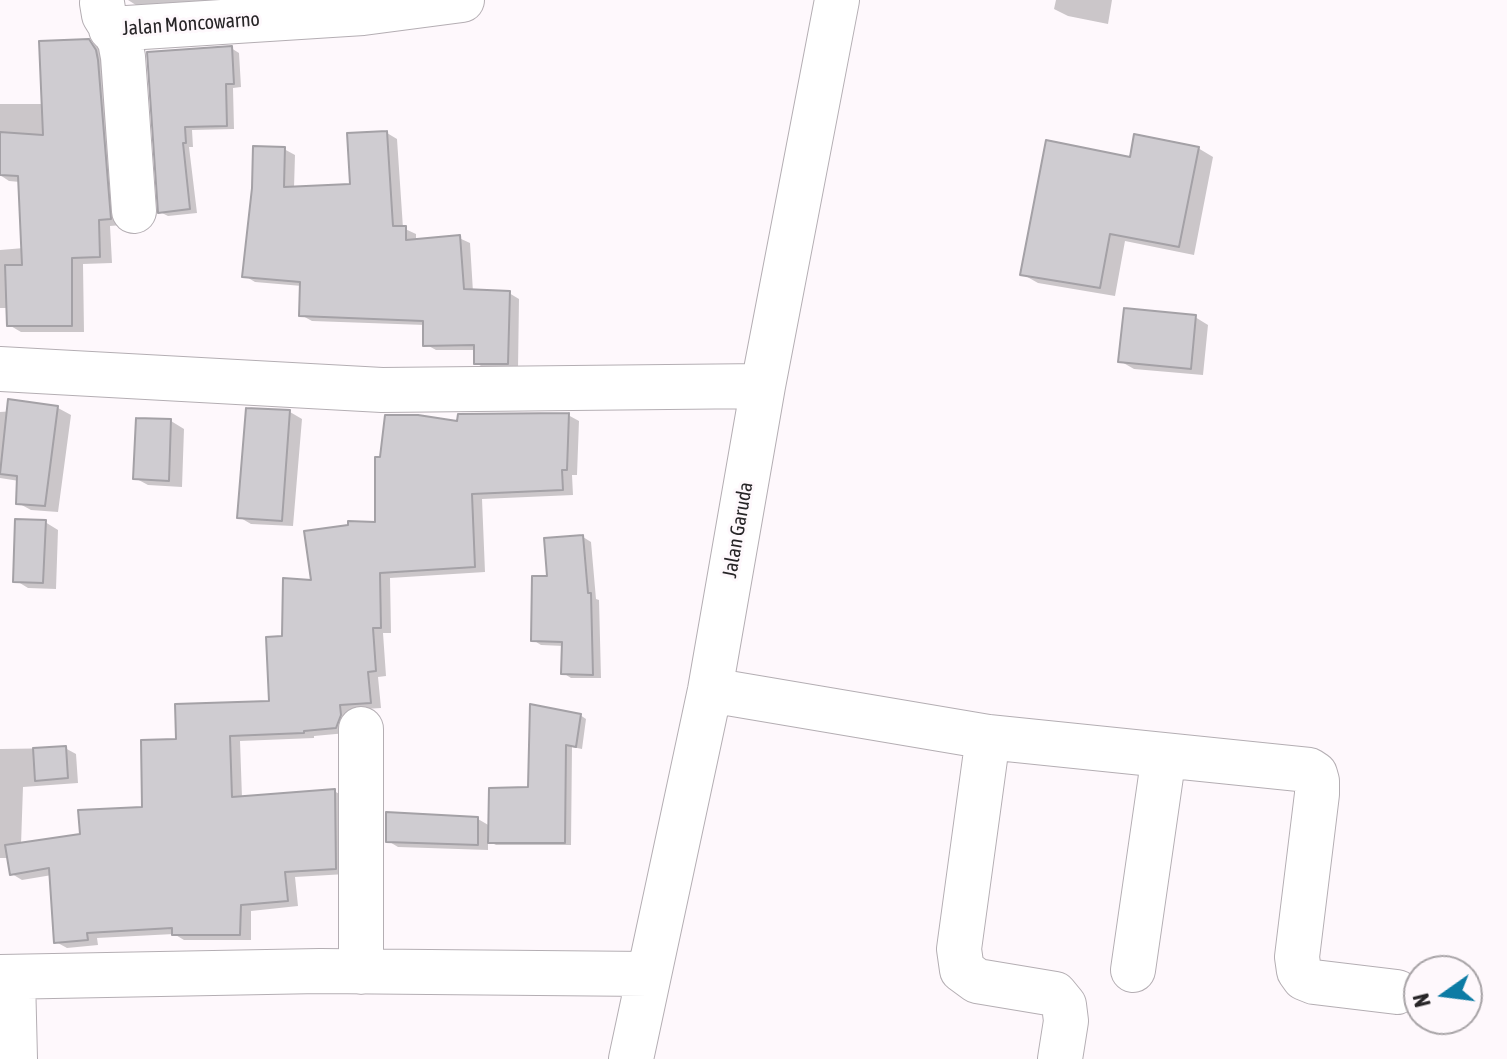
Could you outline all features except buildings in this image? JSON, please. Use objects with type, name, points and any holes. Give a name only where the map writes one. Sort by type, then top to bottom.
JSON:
[{"type":"street","name":"Jalan Moncowarno","points":[[106,14],[363,13],[462,0]]},
{"type":"street","name":"Jalan Garuda","points":[[631,1059],[710,690],[763,386],[837,0]]},
{"type":"street","points":[[106,14],[120,41],[123,57],[134,211]]},
{"type":"street","points":[[0,369],[382,390],[763,386]]},
{"type":"street","points":[[710,690],[988,737],[1309,770],[1315,774],[1317,794],[1297,957],[1299,971],[1304,978],[1314,982],[1397,992]]},
{"type":"street","points":[[361,729],[361,972]]},
{"type":"street","points":[[988,737],[959,949],[962,970],[977,981],[1055,994],[1064,1005],[1066,1021],[1060,1059]]},
{"type":"street","points":[[1133,970],[1164,755]]},
{"type":"street","points":[[15,1059],[7,977],[361,972],[648,974]]}]
